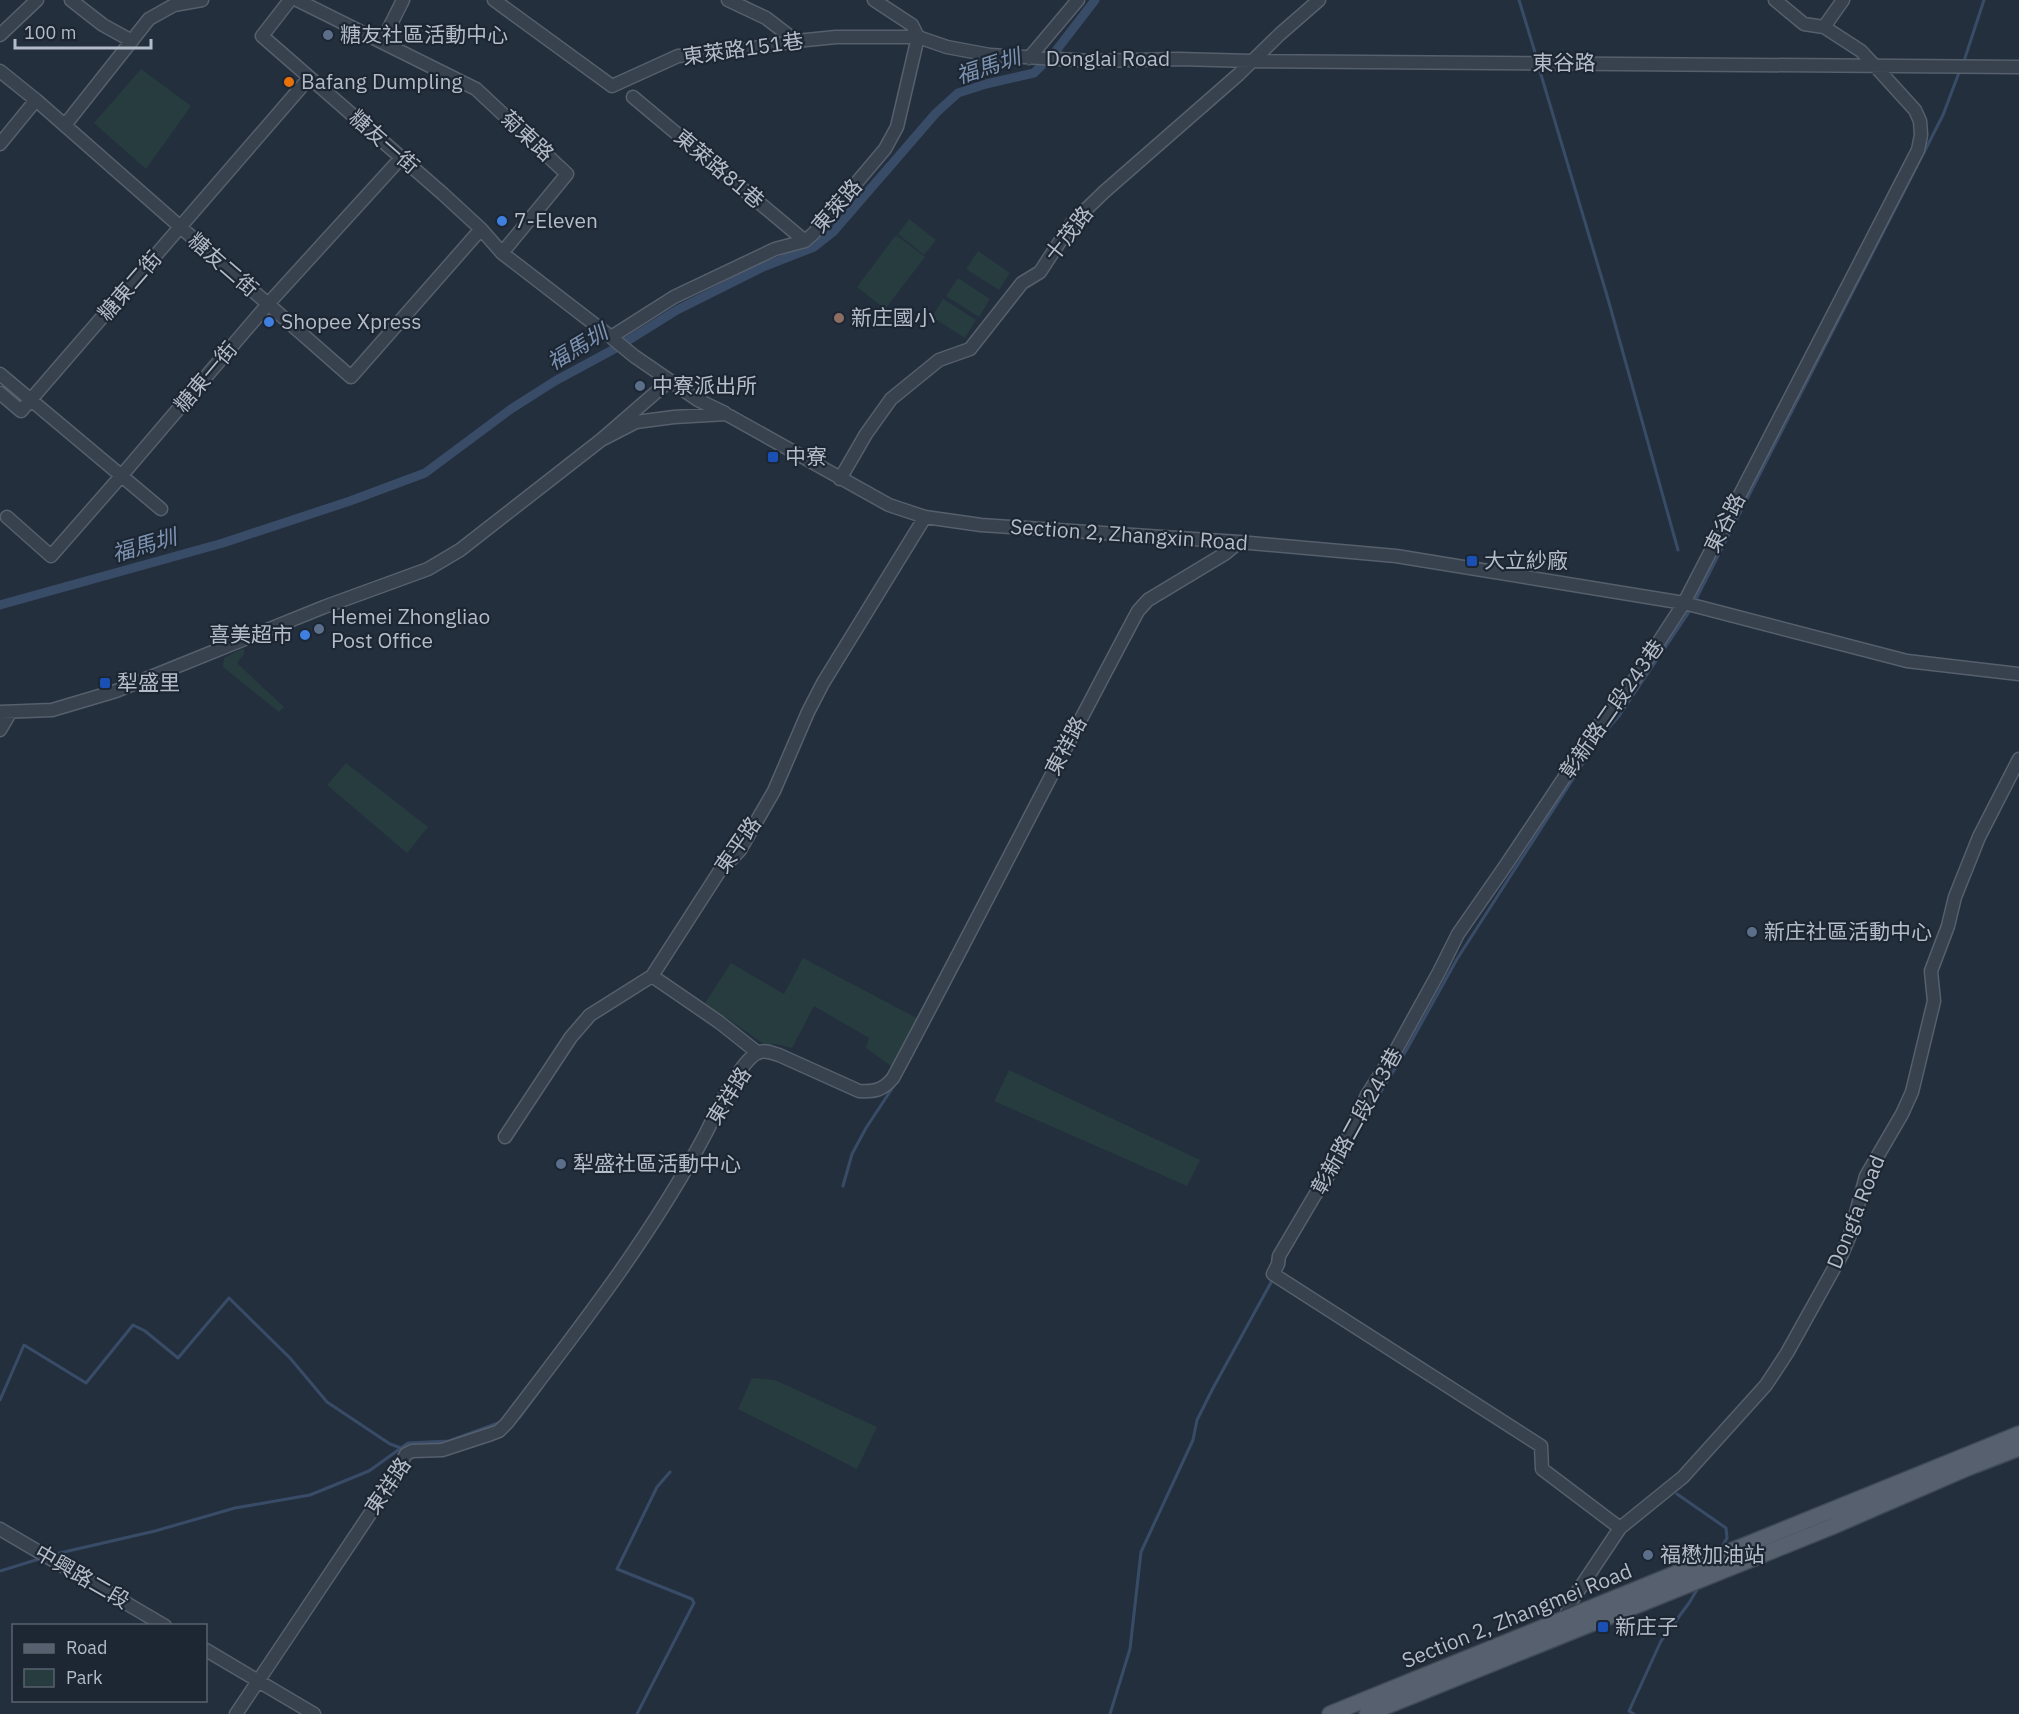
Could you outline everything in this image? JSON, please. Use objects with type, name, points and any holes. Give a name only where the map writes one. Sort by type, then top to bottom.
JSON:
[{"type":"main road","name":"Section 2, Zhangmei Road","points":[[1366,1714],[2019,1434]]},
{"type":"main road","name":"Section 2, Zhangmei Road","points":[[1330,1714],[1831,1527],[2019,1448]]},
{"type":"street","points":[[0,35],[37,0]]},
{"type":"street","points":[[71,0],[103,25],[132,40]]},
{"type":"street","points":[[65,125],[149,19],[174,5],[202,0]]},
{"type":"street","name":"糖友一街","points":[[290,0],[261,36],[481,229],[502,253]]},
{"type":"street","name":"菊東路","points":[[297,0],[476,89],[567,174],[502,253]]},
{"type":"street","points":[[382,42],[403,0]]},
{"type":"street","name":"東萊路151巷","points":[[494,0],[612,86],[678,56],[736,51],[836,37],[918,37]]},
{"type":"street","points":[[728,0],[766,18],[796,41]]},
{"type":"street","name":"Donglai Road","points":[[874,0],[912,25],[918,37],[947,47],[990,55],[1092,61],[1178,59],[1252,61]]},
{"type":"street","points":[[1029,58],[1078,0]]},
{"type":"street","name":"十茂路","points":[[840,479],[866,434],[891,399],[939,360],[970,349],[1022,283],[1040,272],[1072,223],[1319,0]]},
{"type":"street","name":"東谷路","points":[[1690,604],[1918,150],[1921,135],[1920,121],[1915,110],[1861,51],[1824,27],[1804,24],[1777,0]]},
{"type":"street","points":[[1824,27],[1843,0]]},
{"type":"street","name":"東萊路","points":[[614,340],[674,297],[775,249],[804,241],[814,233],[885,150],[897,127],[918,37]]},
{"type":"street","name":"東谷路","points":[[1252,61],[2019,67]]},
{"type":"street","name":"糖友二街","points":[[1,73],[65,125],[351,377],[481,229]]},
{"type":"street","name":"糖東二街","points":[[0,393],[21,411],[309,78]]},
{"type":"street","name":"東萊路81巷","points":[[633,97],[804,241]]},
{"type":"street","points":[[0,144],[36,100]]},
{"type":"street","name":"糖東一街","points":[[7,518],[51,556],[268,304],[401,158]]},
{"type":"street","points":[[502,253],[634,356],[698,400],[726,414]]},
{"type":"street","points":[[0,374],[161,509]]},
{"type":"street","points":[[0,730],[5,713],[52,710],[116,691],[324,607],[428,569],[460,550],[601,440],[669,381]]},
{"type":"street","points":[[601,440],[636,423],[674,417],[726,414]]},
{"type":"street","name":"Section 2, Zhangxin Road","points":[[726,414],[889,505],[925,517],[981,525],[1396,556],[1690,604],[1906,661],[2019,674]]},
{"type":"street","name":"東平路","points":[[505,1137],[570,1039],[590,1015],[652,976],[719,872],[740,850],[774,791],[823,683],[925,517]]},
{"type":"street","name":"東祥路","points":[[236,1714],[390,1484],[406,1454],[412,1451],[442,1450],[499,1431],[507,1423],[633,1254],[690,1162],[734,1082],[758,1053],[767,1051],[779,1054],[860,1092],[871,1092],[884,1088],[893,1078],[1138,611],[1148,600],[1239,543]]},
{"type":"street","name":"彰新路二段243巷","points":[[1620,1528],[1542,1469],[1541,1446],[1277,1277],[1279,1256],[1337,1162],[1367,1095],[1396,1050],[1458,933],[1602,721],[1621,700],[1690,604]]},
{"type":"street","name":"Dongfa Road","points":[[1568,1626],[1570,1603],[1620,1528],[1683,1477],[1766,1385],[1787,1353],[1842,1254],[1850,1235],[1866,1176],[1912,1092],[1934,1001],[1931,971],[1948,926],[1955,897],[1978,837],[2019,759]]},
{"type":"street","points":[[652,976],[719,1022],[758,1053]]},
{"type":"street","name":"中興路二段","points":[[0,1529],[162,1624]]},
{"type":"street","points":[[207,1651],[314,1714]]},
{"type":"green space","points":[[141,69],[191,106],[146,169],[94,123]]},
{"type":"green space","points":[[909,219],[936,240],[924,255],[898,234]]},
{"type":"green space","points":[[896,235],[925,257],[885,309],[857,287]]},
{"type":"green space","points":[[978,251],[1010,273],[999,290],[966,269]]},
{"type":"green space","points":[[958,278],[990,299],[979,317],[946,296]]},
{"type":"green space","points":[[943,299],[976,320],[965,338],[932,317]]},
{"type":"green space","points":[[244,648],[244,654],[237,663],[284,707],[279,712],[223,667],[224,658]]},
{"type":"green space","points":[[346,763],[428,827],[407,853],[327,785]]},
{"type":"green space","points":[[803,958],[926,1023],[898,1071],[866,1048],[869,1038],[814,1006],[792,1048],[776,1044],[767,1046],[705,1003],[731,963],[784,994]]},
{"type":"green space","points":[[1009,1070],[1200,1160],[1187,1186],[994,1101]]},
{"type":"green space","points":[[752,1378],[775,1380],[877,1427],[857,1469],[738,1409]]},
{"type":"waterway","name":"福馬圳","points":[[0,605],[223,543],[350,501],[425,473],[511,409],[677,310],[763,267],[814,247],[833,232],[936,113],[958,93],[1034,73],[1055,52],[1095,0]]},
{"type":"waterway","points":[[1519,0],[1537,59]]},
{"type":"waterway","points":[[1963,64],[1984,0]]},
{"type":"waterway","points":[[1539,68],[1608,299],[1678,550]]},
{"type":"waterway","points":[[1694,603],[1943,115],[1960,70]]},
{"type":"waterway","points":[[1360,1126],[1407,1049],[1457,959],[1598,740],[1619,716],[1691,609]]},
{"type":"waterway","points":[[947,988],[968,949]]},
{"type":"waterway","points":[[843,1186],[852,1154],[897,1081]]},
{"type":"waterway","points":[[689,1175],[705,1147]]},
{"type":"waterway","points":[[1110,1714],[1130,1649],[1141,1552],[1193,1440],[1197,1420],[1274,1277]]},
{"type":"waterway","points":[[0,1400],[24,1345],[86,1383],[133,1325],[145,1331],[178,1358],[229,1298],[290,1358],[327,1402],[390,1444],[401,1448]]},
{"type":"waterway","points":[[519,1418],[542,1387]]},
{"type":"waterway","points":[[51,1555],[155,1531],[235,1508],[310,1495],[369,1471],[408,1443],[449,1441],[501,1422]]},
{"type":"waterway","points":[[637,1714],[694,1603],[692,1599],[617,1569],[657,1487],[670,1472]]},
{"type":"waterway","points":[[1677,1494],[1726,1528],[1727,1538],[1721,1549]]},
{"type":"waterway","points":[[0,1571],[42,1558]]},
{"type":"waterway","points":[[1634,1714],[1629,1711],[1661,1641],[1698,1588]]},
{"type":"place","name":"糖友社區活動中心","points":[[328,35]]},
{"type":"place","name":"Bafang Dumpling","points":[[289,82]]},
{"type":"place","name":"7-Eleven","points":[[502,221]]},
{"type":"place","name":"新庄國小","points":[[839,318]]},
{"type":"place","name":"Shopee Xpress","points":[[269,322]]},
{"type":"place","name":"中寮派出所","points":[[640,386]]},
{"type":"place","name":"中寮","points":[[773,457]]},
{"type":"place","name":"大立紗廠","points":[[1472,561]]},
{"type":"place","name":"Hemei Zhongliao Post Office","points":[[319,629]]},
{"type":"place","name":"喜美超市","points":[[305,635]]},
{"type":"place","name":"犁盛里","points":[[105,683]]},
{"type":"place","name":"新庄社區活動中心","points":[[1752,932]]},
{"type":"place","name":"犁盛社區活動中心","points":[[561,1164]]},
{"type":"place","name":"福懋加油站","points":[[1648,1555]]},
{"type":"place","name":"新庄子","points":[[1603,1627]]}]
